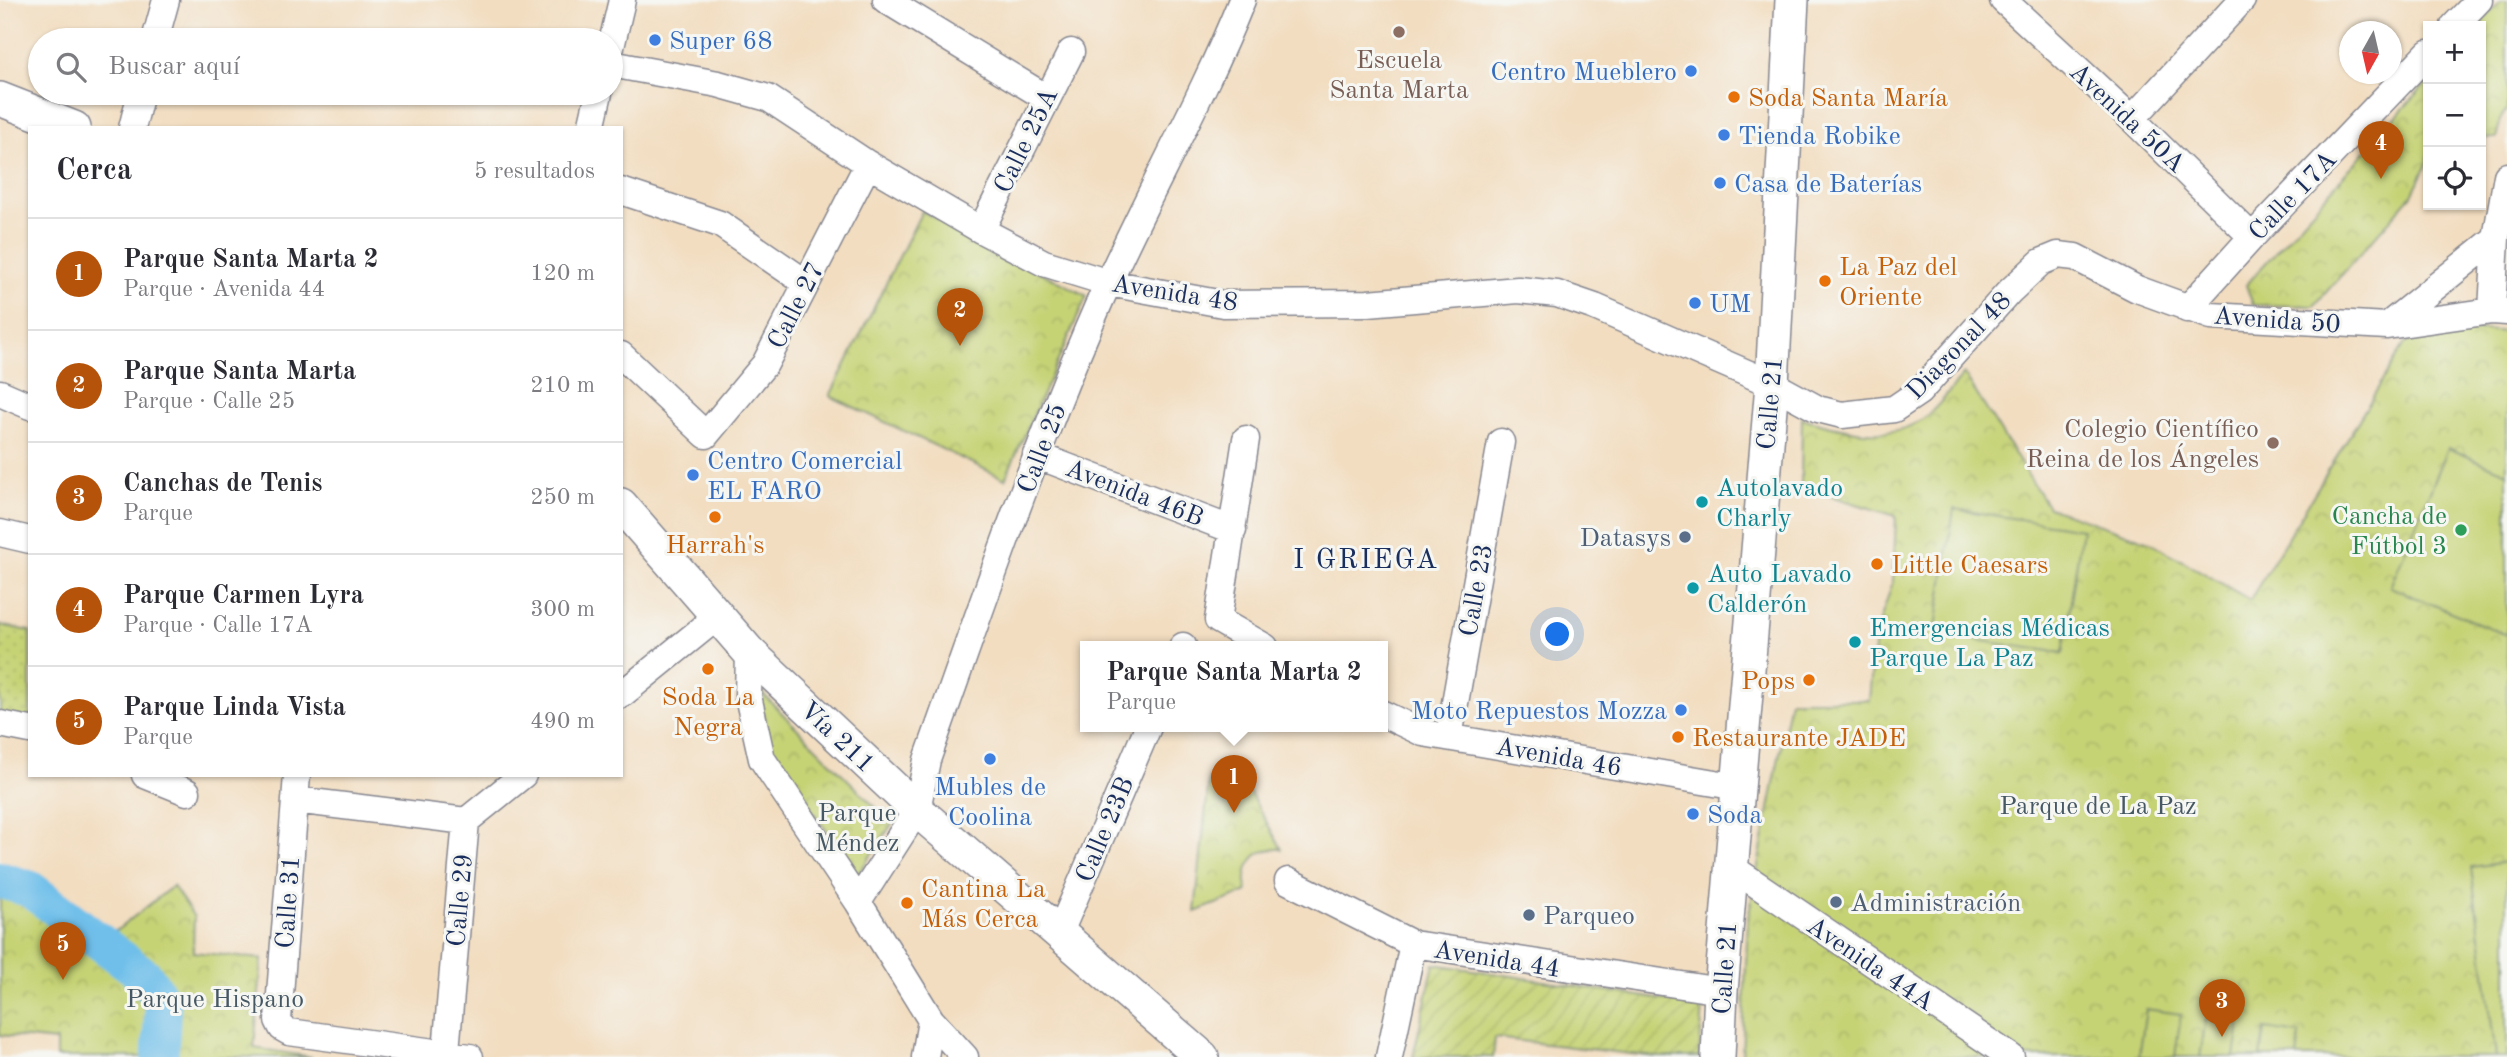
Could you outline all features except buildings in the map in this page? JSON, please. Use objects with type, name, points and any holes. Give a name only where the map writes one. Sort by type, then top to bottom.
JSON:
[{"type":"main road","name":"Calle 21","points":[[1718,1057],[1731,867],[1772,384],[1792,0]]},
{"type":"main road","points":[[0,99],[69,126]]},
{"type":"main road","name":"Vía 211","points":[[623,507],[749,652],[917,810],[1202,1057]]},
{"type":"street","points":[[158,28],[166,0]]},
{"type":"street","points":[[615,28],[622,0]]},
{"type":"street","points":[[886,0],[1045,97]]},
{"type":"street","name":"Calle 25","points":[[858,902],[917,810],[927,760],[1036,455],[1109,283],[1219,58],[1242,0]]},
{"type":"street","points":[[2132,119],[2242,0]]},
{"type":"street","points":[[2459,21],[2479,0]]},
{"type":"street","name":"Avenida 50A","points":[[2007,1],[2252,237]]},
{"type":"street","name":"Calle 25A","points":[[981,230],[1045,97],[1071,52]]},
{"type":"street","name":"Calle 17A","points":[[2187,309],[2423,58]]},
{"type":"street","name":"Avenida 48","points":[[623,66],[718,84],[768,98],[868,164],[981,230],[1044,263],[1109,283],[1223,304],[1368,303],[1518,290],[1557,294],[1595,307],[1772,384]]},
{"type":"street","points":[[133,126],[138,105]]},
{"type":"street","points":[[591,126],[596,105]]},
{"type":"street","name":"Calle 27","points":[[623,357],[706,435],[765,364],[868,164]]},
{"type":"street","points":[[2499,312],[2496,237],[2507,176]]},
{"type":"street","points":[[623,192],[720,224],[806,283]]},
{"type":"street","points":[[2387,326],[2496,237]]},
{"type":"street","name":"Diagonal 48","points":[[1772,384],[1818,409],[1842,415],[1894,409],[1919,392],[2008,292],[2041,262],[2058,255]]},
{"type":"street","name":"Avenida 50","points":[[2058,255],[2075,257],[2137,289],[2211,316],[2251,321],[2387,326],[2499,312]]},
{"type":"street","points":[[0,393],[28,405]]},
{"type":"street","points":[[1246,439],[1218,620],[1255,641]]},
{"type":"street","name":"Calle 23","points":[[1449,737],[1501,442]]},
{"type":"street","name":"Avenida 46B","points":[[1036,455],[1233,530]]},
{"type":"street","points":[[0,533],[28,540]]},
{"type":"street","points":[[623,693],[717,617]]},
{"type":"street","points":[[749,652],[748,696],[762,759],[858,902],[931,1020],[965,1057]]},
{"type":"street","name":"Avenida 46","points":[[1388,716],[1423,733],[1738,787]]},
{"type":"street","points":[[0,724],[28,730]]},
{"type":"street","name":"Calle 23B","points":[[1060,932],[1146,732]]},
{"type":"street","points":[[150,777],[187,792]]},
{"type":"street","name":"Calle 29","points":[[458,1054],[466,821],[521,777]]},
{"type":"street","points":[[296,788],[466,821]]},
{"type":"street","name":"Calle 31","points":[[296,788],[278,1020],[282,1028],[289,1032],[458,1054]]},
{"type":"street","name":"Avenida 44A","points":[[1731,867],[2011,1057]]},
{"type":"street","name":"Avenida 44","points":[[1287,881],[1413,944],[1721,992]]},
{"type":"street","points":[[1389,1057],[1413,944]]},
{"type":"street","points":[[925,1057],[931,1020]]},
{"type":"green space","points":[[2501,0],[2507,0],[2507,110],[2502,116],[2496,138],[2486,138],[2486,21],[2482,21]]},
{"type":"green space","points":[[2423,87],[2423,172],[2412,195],[2314,306],[2253,305],[2246,285]]},
{"type":"green space","points":[[922,211],[1087,296],[1005,479],[830,396]]},
{"type":"green space","name":"Parque de La Paz","points":[[2483,330],[2507,332],[2507,1057],[1742,1057],[1748,918],[1790,700],[1869,700],[1875,636],[1893,581],[1896,516],[1801,487],[1802,418],[1848,430],[1896,431],[1930,414],[1964,374],[2048,507],[2150,542],[2250,600],[2406,342]]},
{"type":"green space","name":"Cancha de Fútbol 3","points":[[2448,448],[2507,473],[2507,635],[2390,587]]},
{"type":"green space","points":[[1954,509],[2082,529],[2063,653],[1935,634]]},
{"type":"green space","points":[[0,625],[28,631],[28,719],[0,714]]},
{"type":"green space","name":"Parque Méndez","points":[[757,688],[892,824],[858,874],[769,751]]},
{"type":"green space","points":[[1232,762],[1282,849],[1264,851],[1252,860],[1246,874],[1247,892],[1195,912],[1209,779]]},
{"type":"green space","points":[[2507,862],[2507,1057],[2496,1057],[2471,867]]},
{"type":"green space","name":"Parque Hispano","points":[[173,886],[194,917],[193,952],[262,959],[254,1048],[312,1057],[168,1057],[171,1004],[152,974],[107,938]]},
{"type":"green space","points":[[0,898],[19,899],[34,907],[87,944],[121,973],[141,999],[146,1013],[145,1057],[56,1057],[56,1041],[0,1035]]},
{"type":"green space","points":[[1434,964],[1703,1006],[1699,1057],[1657,1057],[1495,1038],[1493,1057],[1413,1057]]},
{"type":"green space","points":[[2146,1009],[2181,1014],[2175,1057],[2139,1057]]},
{"type":"green space","points":[[2206,1019],[2240,1024],[2235,1057],[2200,1057]]},
{"type":"green space","points":[[2265,1029],[2300,1034],[2297,1057],[2261,1057]]},
{"type":"waterway","points":[[0,880],[30,889],[145,976],[163,1002],[160,1057]]},
{"type":"place","name":"Escuela Santa Marta","points":[[1399,32]]},
{"type":"place","name":"Super 68","points":[[655,40]]},
{"type":"place","name":"Centro Mueblero","points":[[1691,71]]},
{"type":"place","name":"Soda Santa María","points":[[1734,97]]},
{"type":"place","name":"Tienda Robike","points":[[1724,135]]},
{"type":"place","name":"Parque Carmen Lyra","points":[[2381,179]]},
{"type":"place","name":"Casa de Baterías","points":[[1720,183]]},
{"type":"place","name":"La Paz del Oriente","points":[[1825,281]]},
{"type":"place","name":"UM","points":[[1695,303]]},
{"type":"place","name":"Parque Santa Marta","points":[[960,346]]},
{"type":"place","name":"Colegio Científico Reina de los Ángeles","points":[[2273,443]]},
{"type":"place","name":"Centro Comercial EL FARO","points":[[693,475]]},
{"type":"place","name":"Autolavado Charly","points":[[1702,502]]},
{"type":"place","name":"Harrah's","points":[[715,517]]},
{"type":"place","name":"Cancha de Fútbol 3","points":[[2461,530]]},
{"type":"place","name":"Datasys","points":[[1685,537]]},
{"type":"place","name":"Little Caesars","points":[[1877,564]]},
{"type":"place","name":"Auto Lavado Calderón","points":[[1693,588]]},
{"type":"place","name":"Emergencias Médicas Parque La Paz","points":[[1855,642]]},
{"type":"place","name":"Soda La Negra","points":[[708,669]]},
{"type":"place","name":"Pops","points":[[1809,680]]},
{"type":"place","name":"Moto Repuestos Mozza","points":[[1681,710]]},
{"type":"place","name":"Restaurante JADE","points":[[1678,737]]},
{"type":"place","name":"Mubles de Coolina","points":[[990,759]]},
{"type":"place","name":"Parque Santa Marta 2","points":[[1234,813]]},
{"type":"place","name":"Soda","points":[[1693,814]]},
{"type":"place","name":"Administración","points":[[1836,902]]},
{"type":"place","name":"Cantina La Más Cerca","points":[[907,903]]},
{"type":"place","name":"Parqueo","points":[[1529,915]]},
{"type":"place","name":"Parque Linda Vista","points":[[63,980]]},
{"type":"place","name":"Canchas de Tenis","points":[[2222,1037]]},
{"type":"district","name":"I GRIEGA","points":[[1366,558]]}]
